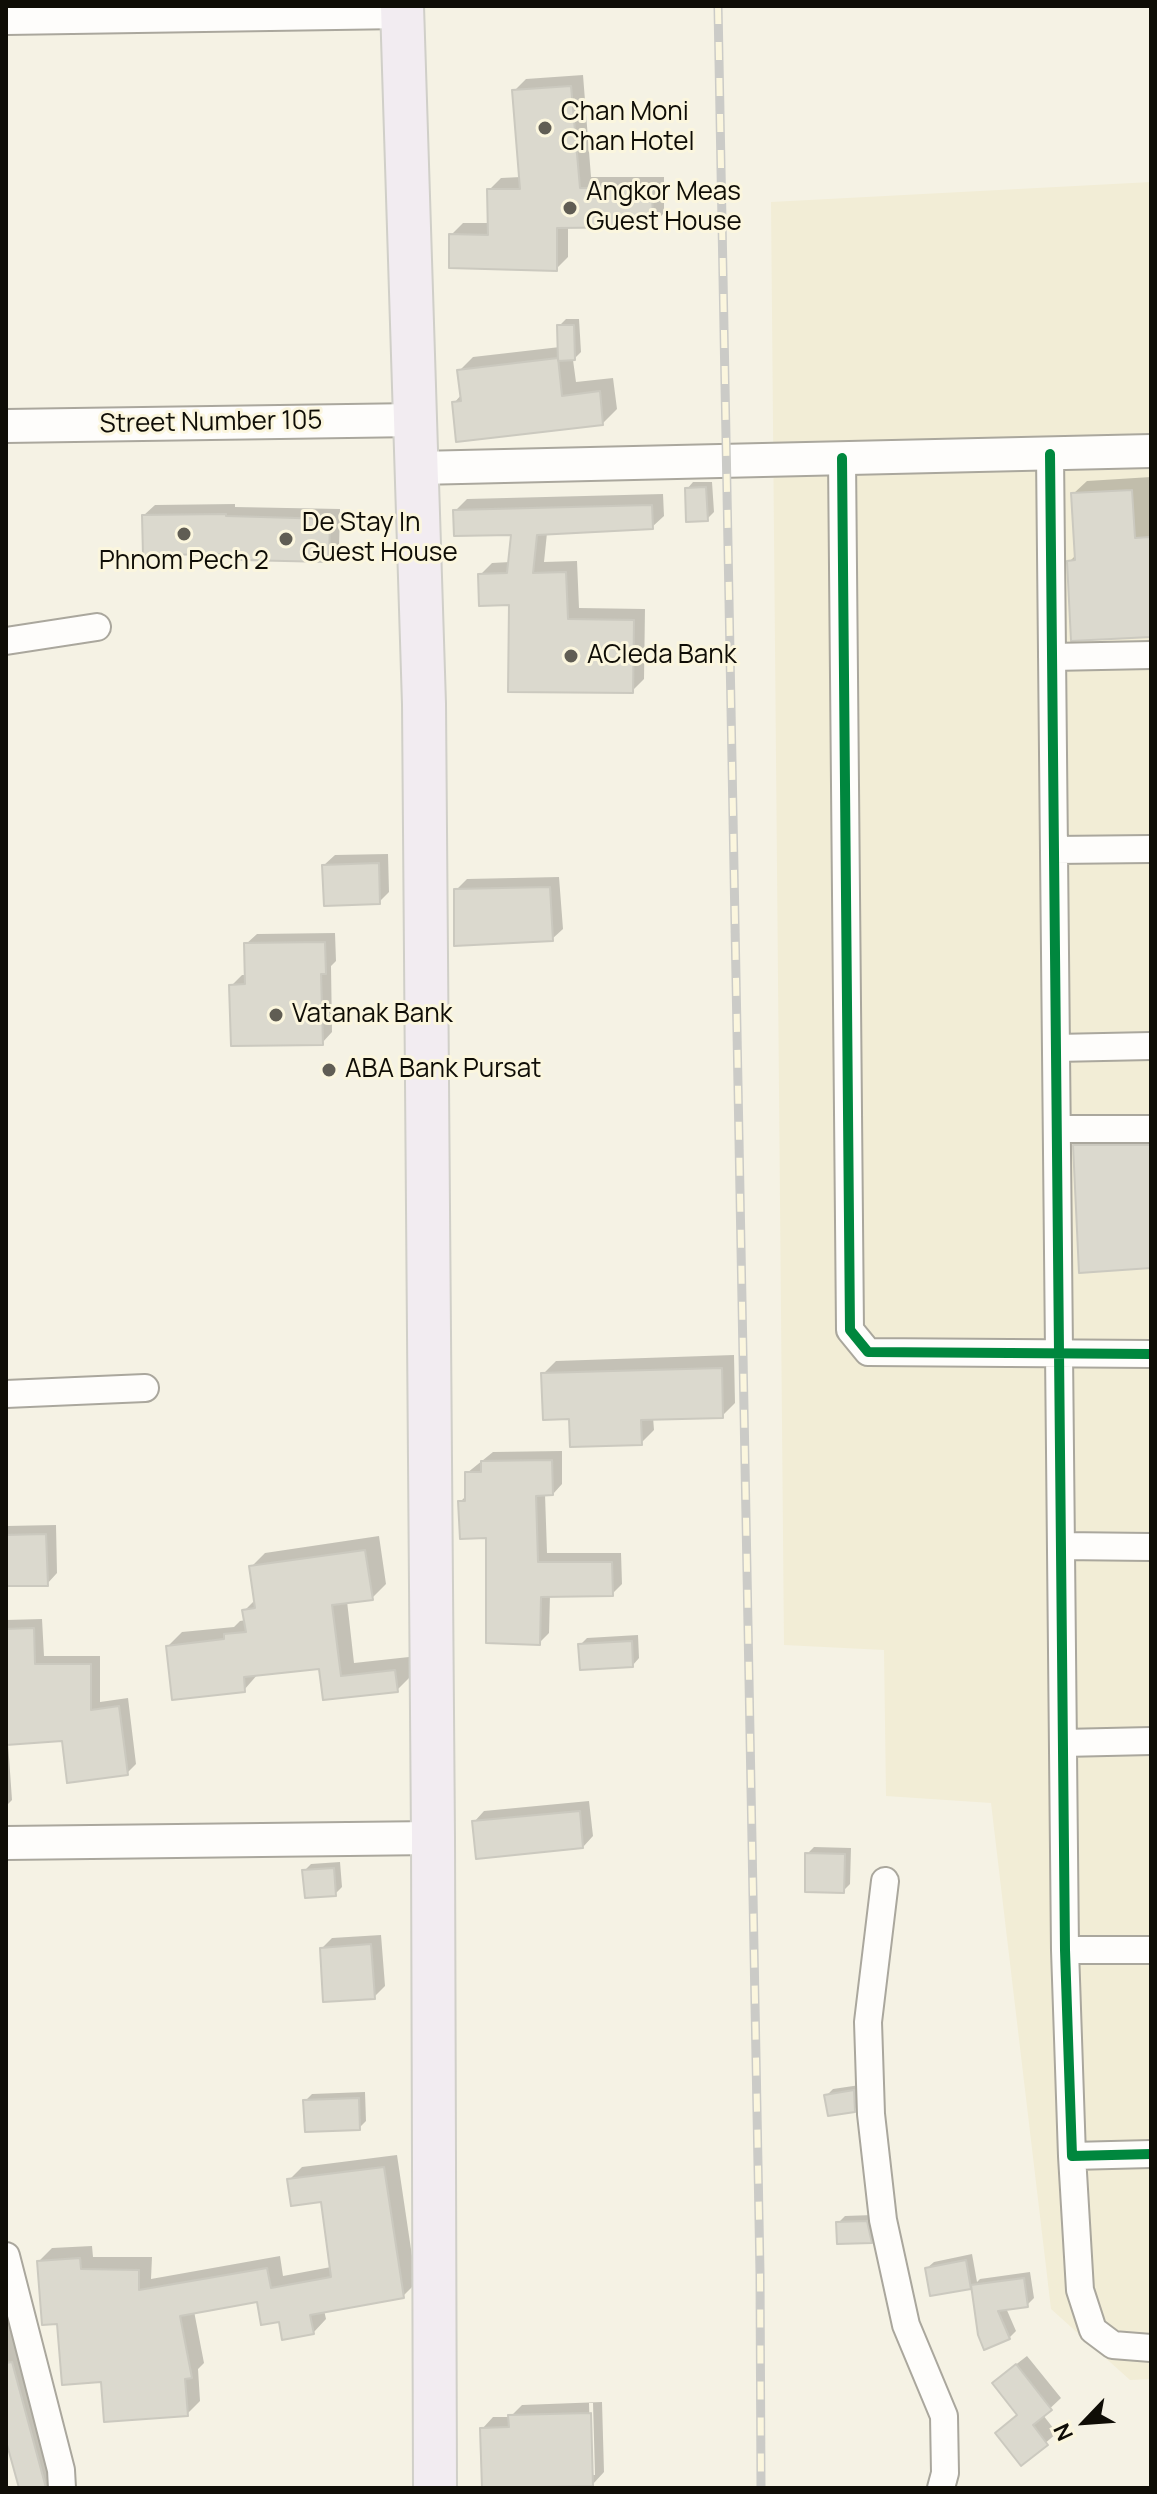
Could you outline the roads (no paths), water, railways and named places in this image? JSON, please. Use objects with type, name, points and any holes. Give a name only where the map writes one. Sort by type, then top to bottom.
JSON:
[{"type":"main road","points":[[402,10],[424,704],[435,2488]]},
{"type":"street","points":[[6,21],[402,10]]},
{"type":"street","name":"Street Number 105","points":[[6,426],[416,420]]},
{"type":"street","points":[[418,468],[1151,451]]},
{"type":"street","points":[[1050,454],[1065,1950],[1072,2156],[1080,2290],[1093,2330],[1113,2345],[1151,2348]]},
{"type":"street","points":[[842,458],[850,1330],[868,1352],[1151,1354]]},
{"type":"street","points":[[6,641],[97,627]]},
{"type":"street","points":[[1052,657],[1151,655]]},
{"type":"street","points":[[1054,850],[1151,849]]},
{"type":"street","points":[[1056,1048],[1151,1046]]},
{"type":"street","points":[[1057,1129],[1151,1129]]},
{"type":"street","points":[[6,1394],[145,1388]]},
{"type":"street","points":[[1061,1546],[1151,1547]]},
{"type":"street","points":[[1063,1743],[1151,1741]]},
{"type":"street","points":[[6,1843],[433,1838]]},
{"type":"street","points":[[885,1881],[868,2022],[871,2114],[883,2220],[906,2325],[944,2416],[945,2473],[941,2488]]},
{"type":"street","points":[[1065,1950],[1151,1950]]},
{"type":"street","points":[[1072,2156],[1151,2154]]},
{"type":"street","points":[[6,2256],[61,2470],[62,2488]]},
{"type":"railway","points":[[718,6],[760,2273],[761,2488]]},
{"type":"place","name":"Chan Moni Chan Hotel","points":[[545,128]]},
{"type":"place","name":"Angkor Meas Guest House","points":[[570,208]]},
{"type":"place","name":"Phnom Pech 2","points":[[184,534]]},
{"type":"place","name":"De Stay In Guest House","points":[[286,539]]},
{"type":"place","name":"ACleda Bank","points":[[571,656]]},
{"type":"place","name":"Vatanak Bank","points":[[276,1015]]},
{"type":"place","name":"ABA Bank Pursat","points":[[329,1070]]}]
